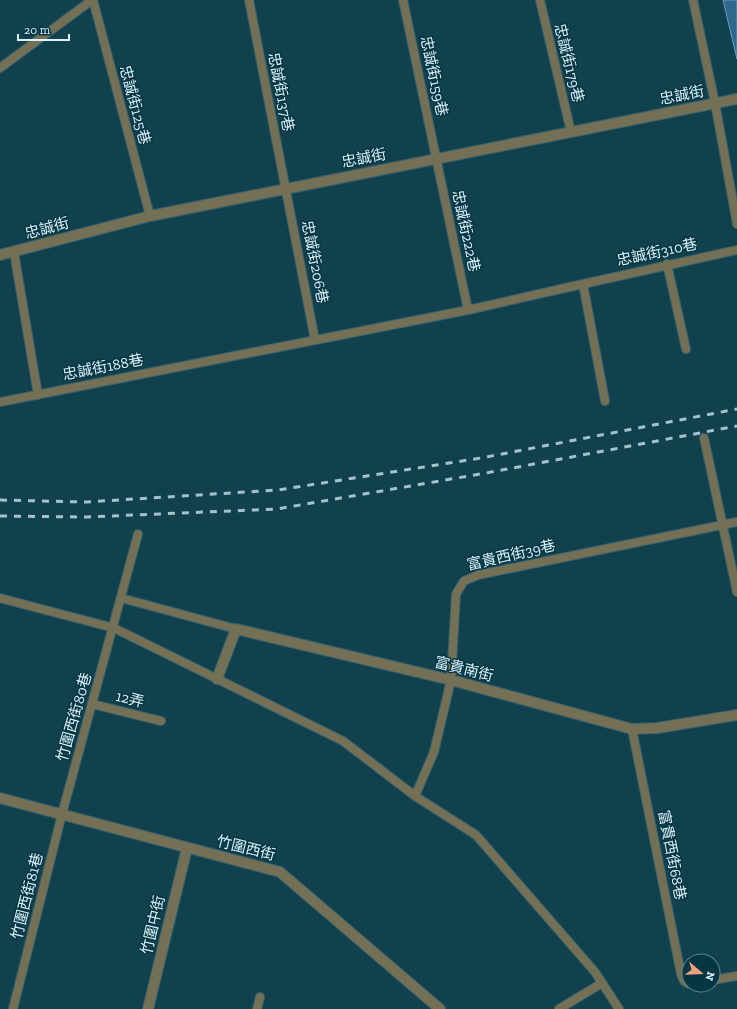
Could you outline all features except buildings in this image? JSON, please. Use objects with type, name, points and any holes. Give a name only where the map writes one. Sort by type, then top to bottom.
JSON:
[{"type":"street","name":"忠誠街","points":[[0,255],[150,216],[737,99]]},
{"type":"street","name":"富貴南街","points":[[236,629],[452,680],[632,729],[657,728],[737,715]]},
{"type":"street","points":[[217,678],[236,629]]},
{"type":"street","name":"竹圍西街","points":[[0,798],[280,872],[440,1009]]},
{"type":"street","name":"竹圍中街","points":[[148,1009],[187,848]]},
{"type":"lane","points":[[0,68],[93,0]]},
{"type":"lane","name":"忠誠街125巷","points":[[93,0],[150,216]]},
{"type":"lane","name":"忠誠街137巷","points":[[249,0],[286,188]]},
{"type":"lane","name":"忠誠街159巷","points":[[403,0],[437,158]]},
{"type":"lane","name":"忠誠街179巷","points":[[540,0],[571,132]]},
{"type":"lane","points":[[693,0],[715,103],[737,224]]},
{"type":"lane","name":"忠誠街222巷","points":[[437,158],[468,310]]},
{"type":"lane","name":"忠誠街206巷","points":[[286,188],[316,340]]},
{"type":"lane","name":"忠誠街310巷","points":[[468,310],[667,264],[737,250]]},
{"type":"lane","points":[[14,252],[38,394]]},
{"type":"lane","points":[[667,264],[686,349]]},
{"type":"lane","points":[[583,284],[605,401]]},
{"type":"lane","name":"忠誠街188巷","points":[[0,402],[468,310]]},
{"type":"lane","points":[[704,438],[737,592]]},
{"type":"lane","name":"富貴西街39巷","points":[[415,796],[434,752],[452,680],[456,594],[464,581],[478,575],[737,522]]},
{"type":"lane","name":"竹圍西街80巷","points":[[62,814],[114,628],[138,534]]},
{"type":"lane","points":[[0,598],[114,628],[343,741],[415,796],[476,835],[595,972],[619,1009]]},
{"type":"lane","points":[[121,598],[236,629]]},
{"type":"lane","name":"12弄","points":[[92,704],[161,721]]},
{"type":"lane","name":"富貴西街68巷","points":[[632,729],[681,974]]},
{"type":"lane","name":"竹圍西街81巷","points":[[13,1009],[62,814]]},
{"type":"lane","points":[[721,979],[737,976]]},
{"type":"lane","points":[[559,1009],[602,984]]},
{"type":"lane","points":[[258,1009],[260,997]]},
{"type":"railway","points":[[0,500],[86,502],[278,490],[481,458],[737,409]]},
{"type":"railway","points":[[0,516],[87,517],[277,509],[486,473],[737,426]]}]
